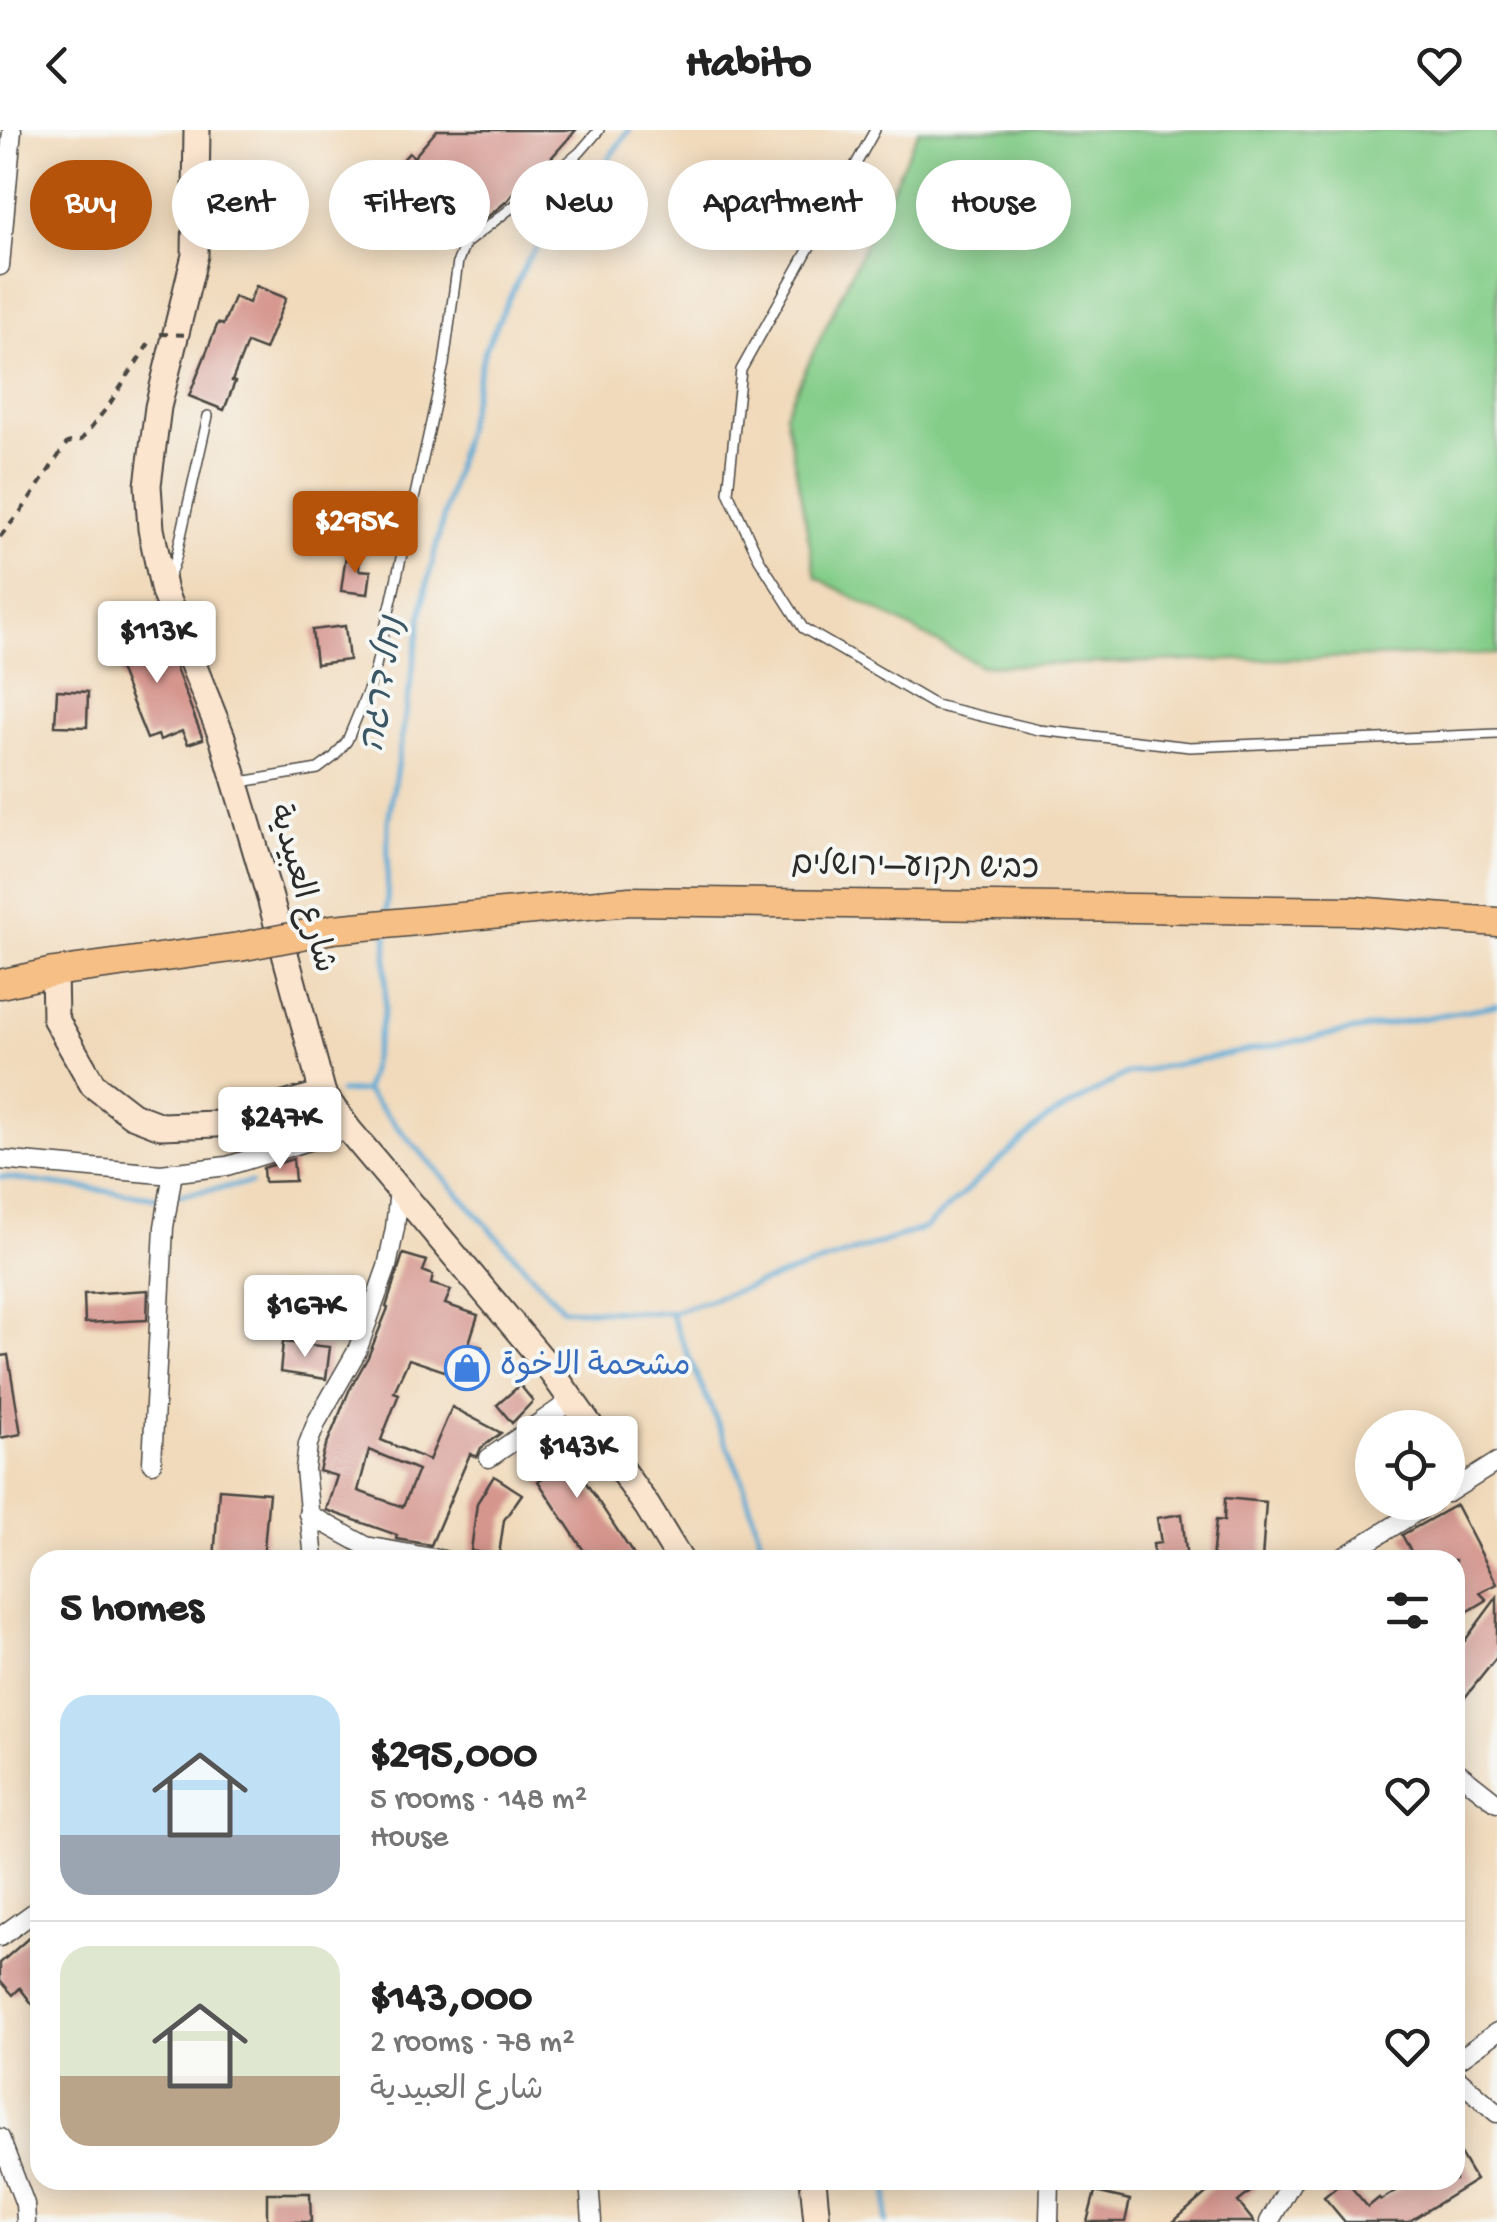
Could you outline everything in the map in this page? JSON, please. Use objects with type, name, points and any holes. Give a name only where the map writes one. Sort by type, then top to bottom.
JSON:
[{"type":"main road","name":"شارع العبيدية","points":[[197,130],[195,255],[158,407],[148,485],[151,528],[164,592],[222,737],[236,783],[323,1094],[348,1129],[546,1364],[674,1550]]},
{"type":"main road","name":"כביש תקוע–ירושלים","points":[[54,972],[239,947],[333,929],[630,900],[1356,911],[1497,922]]},
{"type":"main road","points":[[0,984],[54,972],[55,1018],[93,1084],[132,1115],[161,1126],[217,1124],[323,1094]]},
{"type":"main road","points":[[813,2190],[817,2222]]},
{"type":"street","points":[[0,266],[12,130]]},
{"type":"street","points":[[0,1160],[161,1174],[227,1166],[348,1129]]},
{"type":"street","points":[[152,1463],[164,1227],[173,1172]]},
{"type":"street","points":[[313,1550],[304,1469],[308,1444],[317,1421],[358,1352],[387,1267],[399,1190]]},
{"type":"street","points":[[489,1458],[572,1400]]},
{"type":"street","points":[[1465,1482],[1497,1462]]},
{"type":"street","points":[[308,1514],[366,1546],[388,1550]]},
{"type":"street","points":[[1355,1550],[1403,1520]]},
{"type":"street","points":[[1465,1777],[1495,1798]]},
{"type":"street","points":[[0,1937],[30,1915]]},
{"type":"street","points":[[1465,2055],[1497,2032]]},
{"type":"street","points":[[1465,2085],[1497,2114]]},
{"type":"street","points":[[0,2138],[25,2204],[26,2222]]},
{"type":"street","points":[[590,2190],[592,2222]]},
{"type":"street","points":[[1049,2222],[1050,2190]]},
{"type":"street","points":[[1269,2222],[1288,2190]]},
{"type":"lane","points":[[236,783],[318,769],[348,741],[372,678],[388,616],[444,364],[458,261],[465,244],[580,152],[598,130]]},
{"type":"lane","points":[[875,130],[741,370],[728,492],[759,559],[804,628],[934,705],[1039,730],[1190,747],[1497,734]]},
{"type":"lane","points":[[164,592],[176,558],[208,416]]},
{"type":"path","points":[[0,537],[67,443],[81,440],[109,405],[154,334],[192,335]]},
{"type":"green space","points":[[919,130],[1497,130],[1497,654],[981,666],[816,577],[785,413],[862,250],[896,250],[896,179]]},
{"type":"building","points":[[437,130],[576,130],[549,160],[510,160],[510,197],[490,215],[490,160],[402,160],[409,153],[414,157]]},
{"type":"building","points":[[256,286],[286,298],[265,350],[247,343],[224,410],[189,396],[218,323],[223,325],[234,297],[249,303]]},
{"type":"building","points":[[346,554],[360,555],[359,570],[371,571],[368,594],[341,591]]},
{"type":"building","points":[[156,616],[203,739],[188,744],[182,731],[160,740],[158,735],[147,739],[114,656],[140,646],[131,625]]},
{"type":"building","points":[[345,626],[349,660],[316,664],[312,630]]},
{"type":"building","points":[[57,690],[88,692],[87,727],[55,726]]},
{"type":"building","points":[[293,1159],[295,1181],[264,1182],[263,1168]]},
{"type":"building","points":[[403,1254],[427,1261],[423,1271],[433,1275],[431,1284],[451,1290],[445,1304],[478,1315],[469,1343],[482,1347],[471,1380],[409,1359],[394,1392],[399,1394],[381,1440],[429,1460],[452,1407],[501,1433],[481,1448],[477,1457],[470,1454],[431,1545],[396,1539],[397,1535],[326,1510],[337,1476],[319,1471],[324,1451],[368,1357]],"holes":[[[369,1450],[418,1470],[403,1507],[358,1491]]]},
{"type":"building","points":[[148,1290],[147,1320],[85,1323],[84,1294]]},
{"type":"building","points":[[283,1342],[330,1347],[326,1379],[280,1372]]},
{"type":"building","points":[[8,1355],[21,1434],[0,1438],[0,1356]]},
{"type":"building","points":[[520,1385],[533,1401],[512,1423],[497,1405]]},
{"type":"building","points":[[553,1429],[569,1447],[565,1451],[630,1550],[583,1550],[538,1481],[545,1476],[522,1450],[527,1447],[536,1452],[530,1445]]},
{"type":"building","points":[[494,1476],[522,1494],[504,1520],[500,1550],[471,1550],[477,1503]]},
{"type":"building","points":[[219,1489],[269,1493],[264,1550],[215,1550]]},
{"type":"building","points":[[1225,1498],[1266,1502],[1263,1550],[1213,1550],[1216,1520],[1224,1521]]},
{"type":"building","points":[[1182,1514],[1186,1550],[1154,1550],[1153,1544],[1161,1543],[1157,1518]]},
{"type":"building","points":[[1429,1520],[1464,1520],[1497,1584],[1480,1593],[1487,1600],[1465,1613],[1465,1550],[1410,1550],[1402,1535]]},
{"type":"building","points":[[1497,1597],[1497,1657],[1465,1697],[1465,1640]]},
{"type":"building","points":[[30,1937],[30,2001],[20,1988],[13,1995],[0,1980],[0,1963]]},
{"type":"building","points":[[1465,2162],[1476,2180],[1465,2187]]},
{"type":"building","points":[[1210,2190],[1253,2190],[1238,2202],[1254,2222],[1173,2222]]},
{"type":"building","points":[[1333,2190],[1354,2190],[1368,2207],[1397,2190],[1460,2190],[1408,2222],[1345,2222],[1324,2197]]},
{"type":"building","points":[[1095,2192],[1130,2200],[1125,2222],[1087,2222]]},
{"type":"building","points":[[267,2193],[310,2193],[311,2222],[267,2222]]},
{"type":"waterway","name":"נחל דרגה","points":[[387,912],[388,822],[426,588],[485,349],[528,259],[629,130]]},
{"type":"waterway","name":"נחל דרגה","points":[[340,1092],[365,1091],[385,1009],[387,933]]},
{"type":"waterway","points":[[365,1091],[563,1309],[670,1313],[925,1228],[1045,1120],[1126,1074],[1497,1005]]},
{"type":"waterway","name":"נחל דרגה","points":[[0,1177],[159,1198]]},
{"type":"waterway","name":"נחל דרגה","points":[[178,1195],[251,1183]]},
{"type":"waterway","points":[[670,1313],[741,1477],[764,1550]]},
{"type":"waterway","points":[[886,2222],[888,2190]]},
{"type":"place","name":"مشحمة الاخوة","points":[[467,1368]]}]
